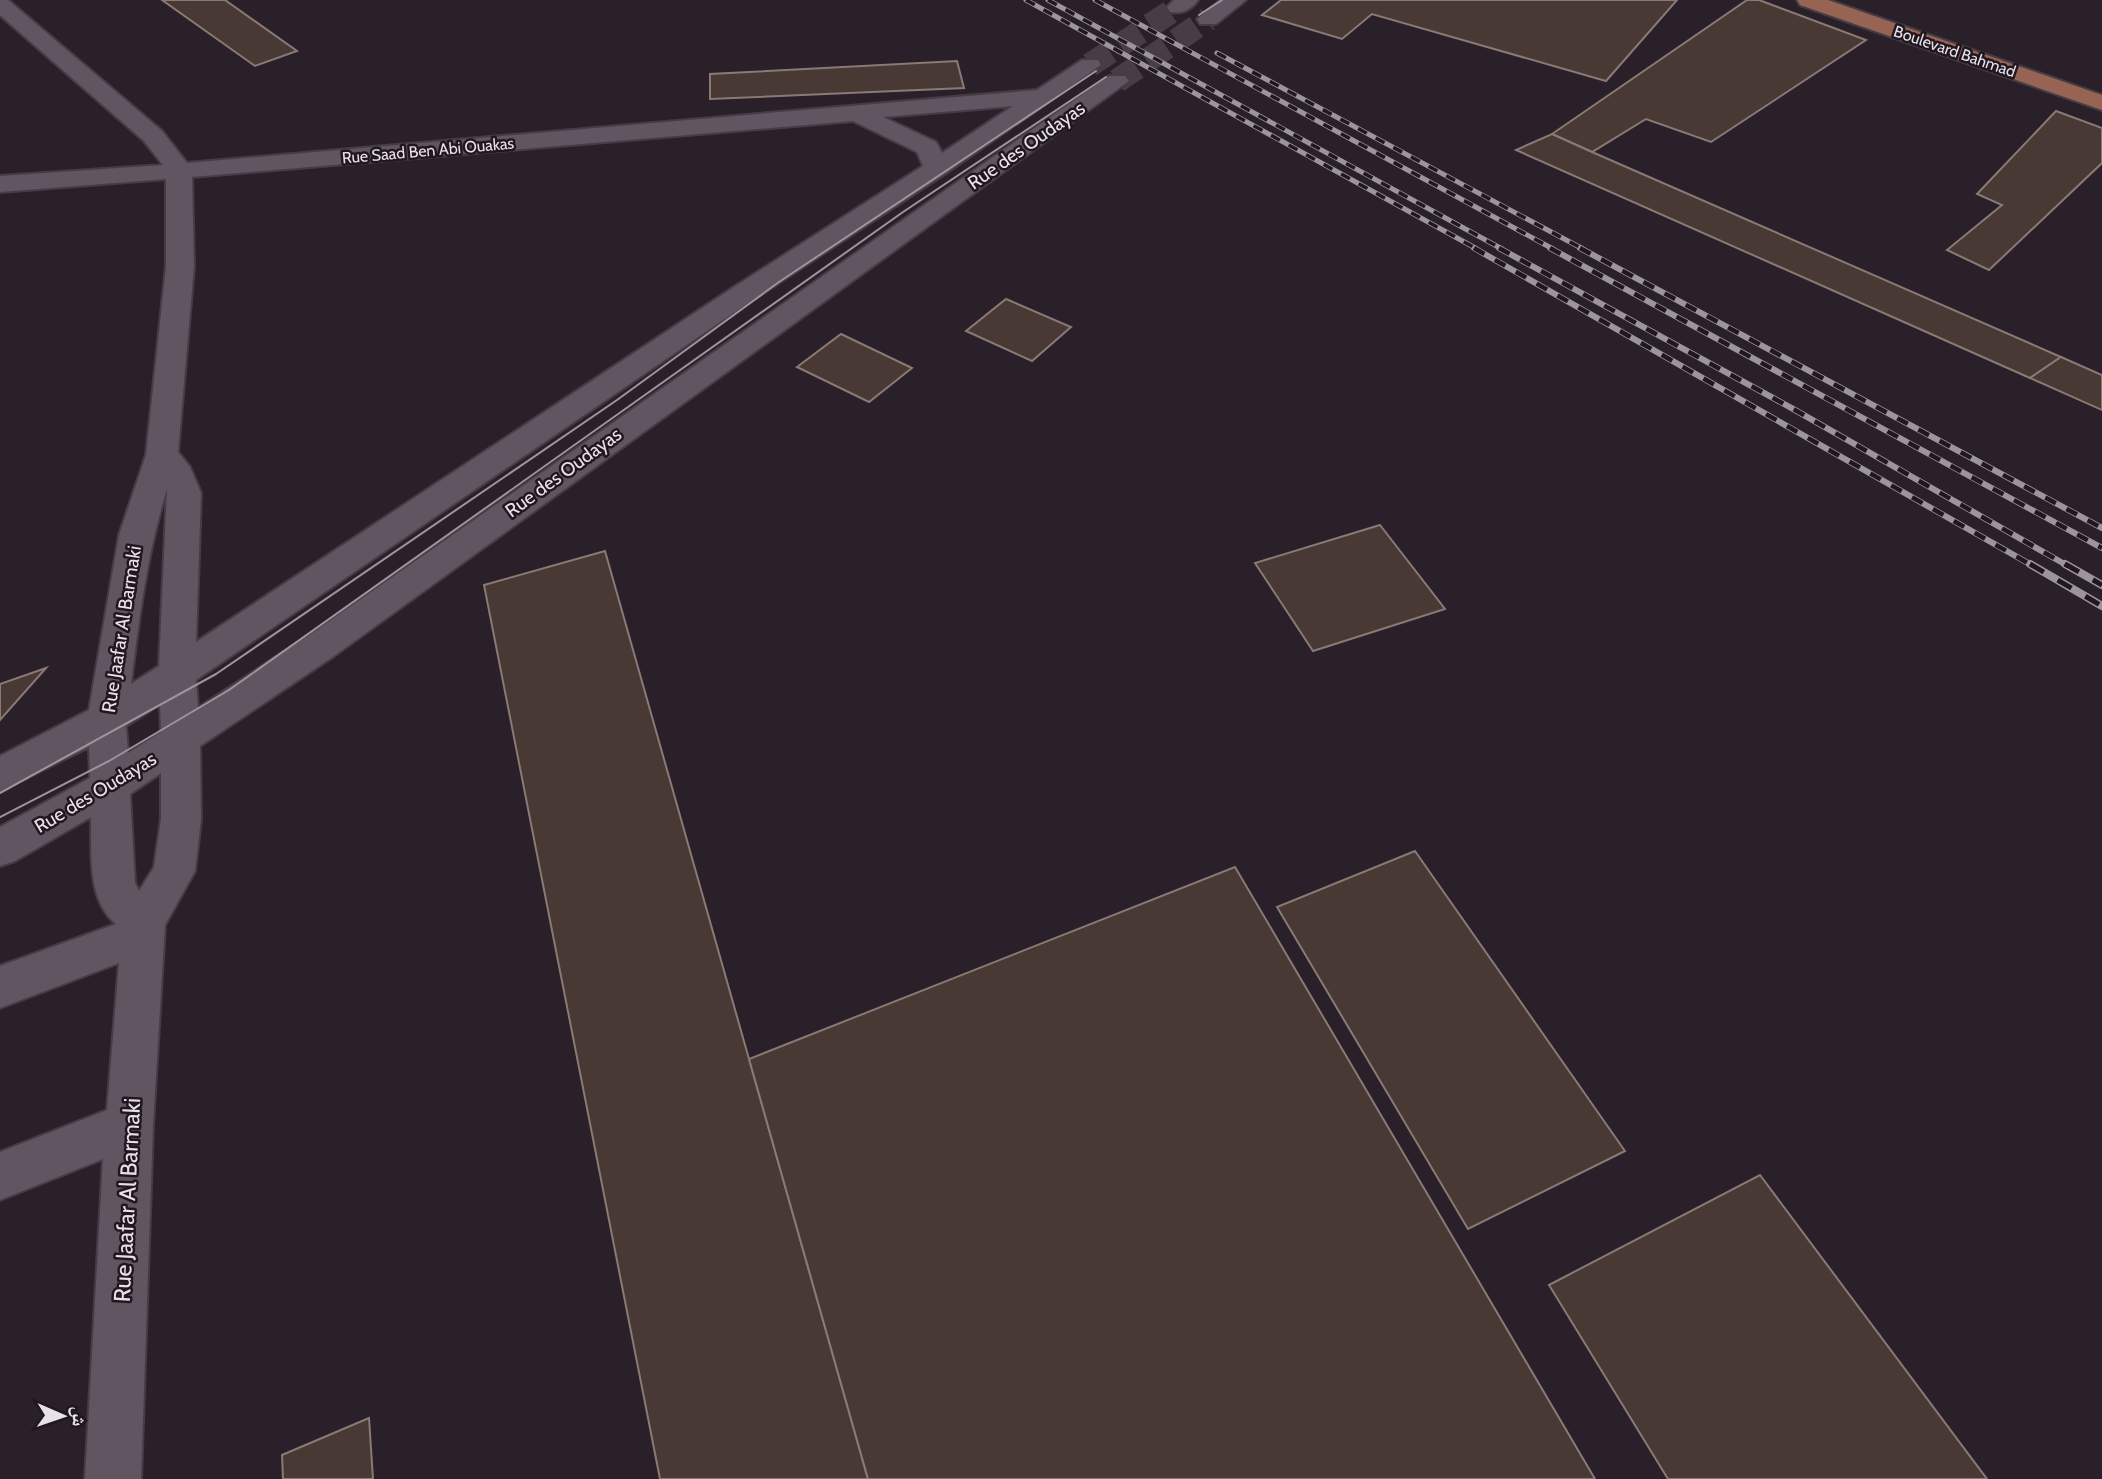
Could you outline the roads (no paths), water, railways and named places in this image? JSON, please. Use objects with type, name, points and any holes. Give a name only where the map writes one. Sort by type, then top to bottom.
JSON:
[{"type":"main road","name":"Boulevard Bahmad","points":[[1808,0],[2102,103]]},
{"type":"street","points":[[1208,19],[1234,0]]},
{"type":"street","points":[[0,4],[153,136],[172,158],[179,171]]},
{"type":"street","name":"Rue des Oudayas","points":[[0,775],[107,719],[1044,96],[1103,73],[640,416],[321,646],[110,786],[0,848]]},
{"type":"street","name":"Rue Saad Ben Abi Ouakas","points":[[0,184],[1044,96]]},
{"type":"street","name":"Rue Saad Ben Abi Ouakas","points":[[855,114],[922,144],[932,153],[937,168]]},
{"type":"street","name":"Rue Jaafar Al Barmaki","points":[[143,928],[125,906],[114,885],[107,719],[126,585],[145,505],[162,455],[180,266],[179,171]]},
{"type":"street","name":"Rue Jaafar Al Barmaki","points":[[113,1479],[130,1125],[143,928],[174,871],[181,819],[181,739],[177,673],[185,494],[174,467],[162,455]]},
{"type":"street","points":[[0,987],[143,928]]},
{"type":"street","points":[[0,1176],[130,1125]]},
{"type":"tunnel","points":[[1090,65],[1178,7]]},
{"type":"tunnel","points":[[1117,81],[1208,19]]},
{"type":"tram line","points":[[1199,15],[1222,0]]},
{"type":"tram line","points":[[0,793],[216,674],[617,400],[779,282],[1096,71]]},
{"type":"tram line","points":[[0,817],[109,761],[229,690],[903,212],[1106,77]]},
{"type":"railway","points":[[1026,0],[1477,249]]},
{"type":"railway","points":[[1048,0],[1502,249]]},
{"type":"railway","points":[[1095,0],[1553,249]]},
{"type":"railway","points":[[1217,53],[1583,249]]},
{"type":"railway","points":[[1474,248],[2033,566]]},
{"type":"railway","points":[[1499,248],[1795,410],[2068,566]]},
{"type":"railway","points":[[1550,248],[2102,548]]},
{"type":"railway","points":[[1580,248],[2102,528]]},
{"type":"railway","points":[[2030,564],[2102,606]]},
{"type":"railway","points":[[2065,564],[2102,585]]}]
